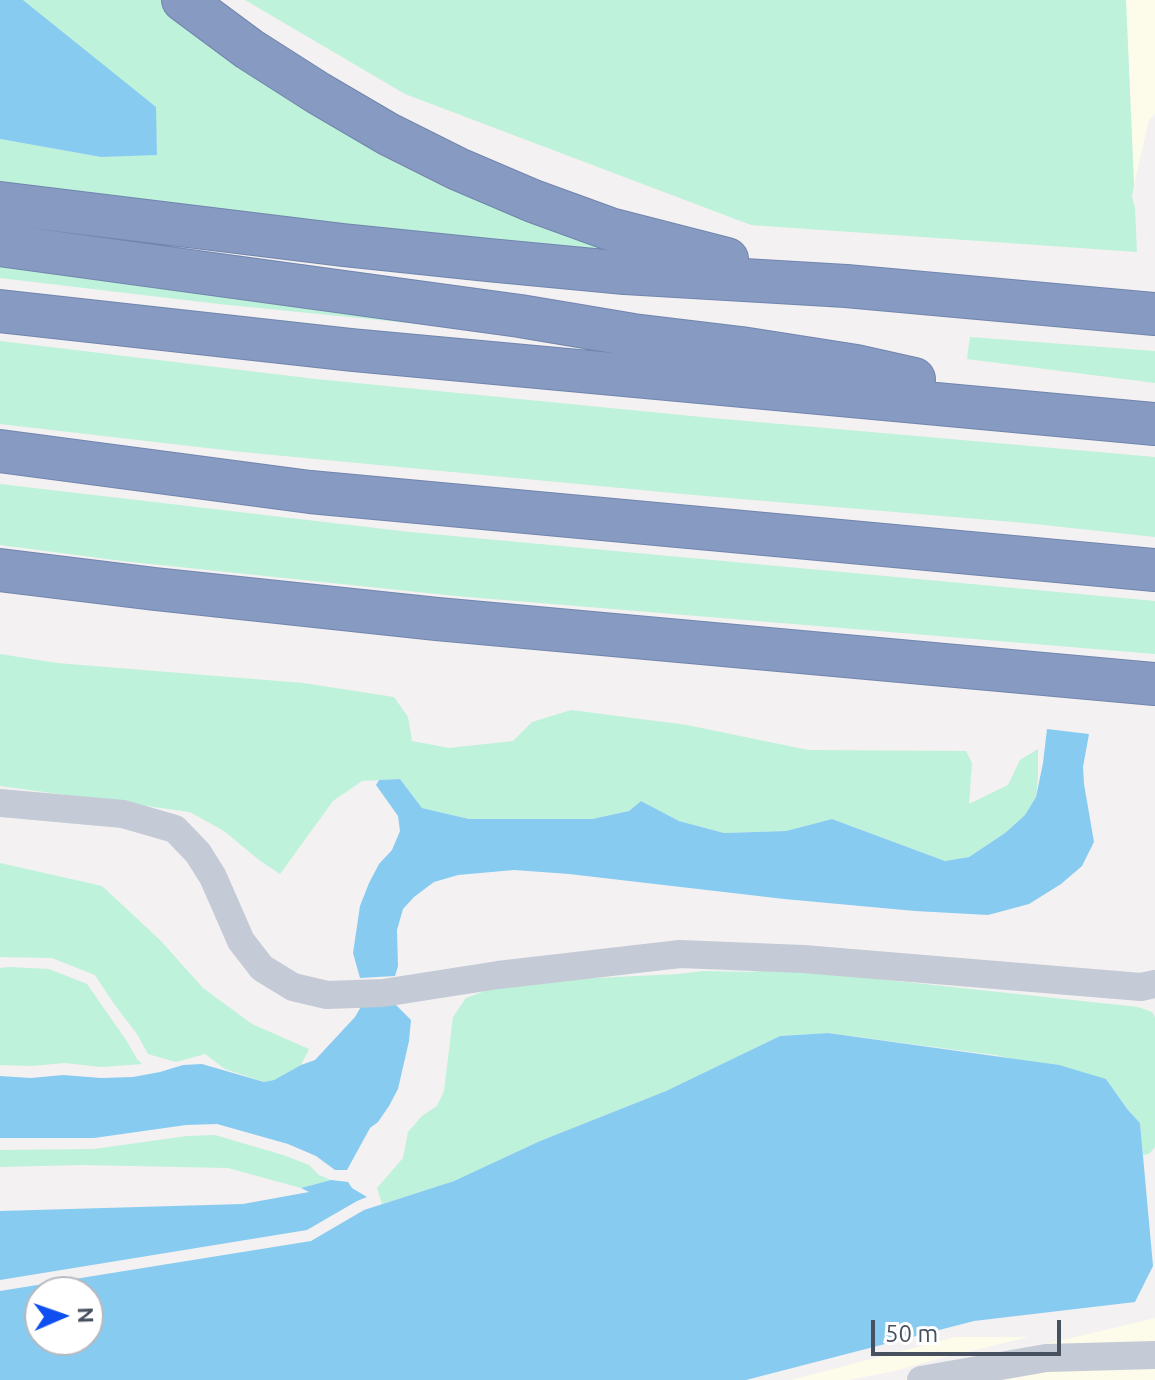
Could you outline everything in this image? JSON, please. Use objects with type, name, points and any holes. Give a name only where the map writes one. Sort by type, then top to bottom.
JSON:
[{"type":"highway","points":[[183,0],[249,49],[318,93],[388,134],[458,169],[610,229],[846,286]]},
{"type":"highway","points":[[0,203],[195,228],[625,273],[846,286],[1155,314]]},
{"type":"highway","points":[[0,245],[520,316],[856,366],[955,388],[1042,414]]},
{"type":"highway","points":[[0,311],[352,350],[1155,424]]},
{"type":"highway","points":[[0,451],[310,492],[1155,570]]},
{"type":"highway","points":[[0,570],[437,619],[1155,684]]},
{"type":"street","points":[[0,803],[123,814],[175,829],[198,853],[213,877],[241,941],[262,968],[293,987],[327,995],[383,993],[498,975],[680,954],[803,959],[1141,987],[1155,984]]},
{"type":"street","points":[[921,1380],[1046,1358],[1155,1355]]},
{"type":"shaded area","points":[[1126,0],[1155,0],[1155,114],[1149,120],[1134,185]]},
{"type":"shaded area","points":[[1155,1318],[1155,1380],[904,1380],[924,1373]]},
{"type":"shaded area","points":[[955,1337],[1029,1337],[849,1380],[791,1380]]},
{"type":"green space","points":[[23,0],[168,0],[604,238],[624,259],[0,189],[0,139],[101,157],[157,154],[155,107]]},
{"type":"green space","points":[[245,0],[1126,0],[1132,197],[1137,252],[751,225],[405,94]]},
{"type":"green space","points":[[0,255],[449,327],[0,278]]},
{"type":"green space","points":[[970,337],[1155,351],[1155,383],[967,359]]},
{"type":"green space","points":[[0,341],[316,379],[1155,457],[1155,537],[242,452],[0,424]]},
{"type":"green space","points":[[0,484],[410,532],[1155,601],[1155,654],[456,596],[0,545]]},
{"type":"green space","points":[[0,654],[57,663],[303,683],[394,697],[408,717],[412,741],[449,748],[513,741],[532,722],[571,710],[687,725],[808,750],[966,751],[972,763],[969,804],[1008,785],[1020,760],[1038,749],[1036,797],[1025,815],[1005,833],[969,857],[945,861],[832,819],[786,831],[724,833],[679,821],[641,801],[629,811],[592,819],[469,819],[422,808],[400,779],[362,781],[333,801],[280,874],[224,831],[190,812],[0,786]]},
{"type":"green space","points":[[0,863],[102,886],[160,940],[203,988],[252,1024],[309,1049],[301,1065],[264,1082],[225,1069],[205,1054],[176,1062],[148,1054],[95,975],[52,958],[0,957]]},
{"type":"green space","points":[[0,968],[49,969],[87,984],[142,1064],[101,1067],[65,1063],[0,1065]]},
{"type":"green space","points":[[785,969],[1138,1007],[1152,1012],[1155,1017],[1155,1147],[1149,1154],[1143,1155],[1140,1123],[1106,1079],[995,1055],[828,1033],[780,1036],[666,1091],[540,1141],[454,1181],[382,1204],[377,1188],[403,1158],[408,1132],[422,1116],[437,1106],[444,1091],[453,1017],[466,998],[493,988],[554,980]]},
{"type":"green space","points":[[215,1135],[309,1165],[319,1175],[331,1180],[301,1188],[228,1168],[0,1167],[0,1150],[94,1149]]},
{"type":"water","points":[[0,0],[23,0],[156,107],[157,155],[101,157],[0,139]]},
{"type":"water","points":[[1047,729],[1089,734],[1083,767],[1094,842],[1082,866],[1029,904],[988,915],[784,899],[569,874],[514,870],[458,875],[434,882],[403,909],[397,930],[398,966],[395,976],[360,978],[353,953],[360,906],[379,864],[392,850],[400,831],[398,816],[376,785],[379,780],[400,779],[422,808],[469,819],[592,819],[629,811],[641,801],[679,821],[724,833],[786,831],[832,819],[945,861],[969,857],[1025,815],[1036,797]]},
{"type":"water","points":[[363,1003],[394,1003],[411,1020],[409,1041],[398,1089],[378,1122],[370,1128],[347,1170],[335,1170],[316,1156],[288,1144],[217,1124],[186,1125],[94,1138],[0,1138],[0,1076],[133,1077],[183,1065],[202,1064],[264,1082],[274,1080],[315,1060],[355,1017]]},
{"type":"water","points":[[828,1033],[1059,1065],[1106,1079],[1140,1123],[1153,1266],[1135,1302],[974,1321],[746,1380],[0,1380],[0,1291],[24,1287],[24,1356],[104,1356],[104,1276],[93,1276],[311,1241],[364,1210],[454,1181],[540,1141],[666,1091],[780,1036]]},
{"type":"water","points":[[331,1180],[348,1182],[367,1197],[307,1230],[0,1280],[0,1211],[243,1204],[309,1192],[301,1188]]}]
